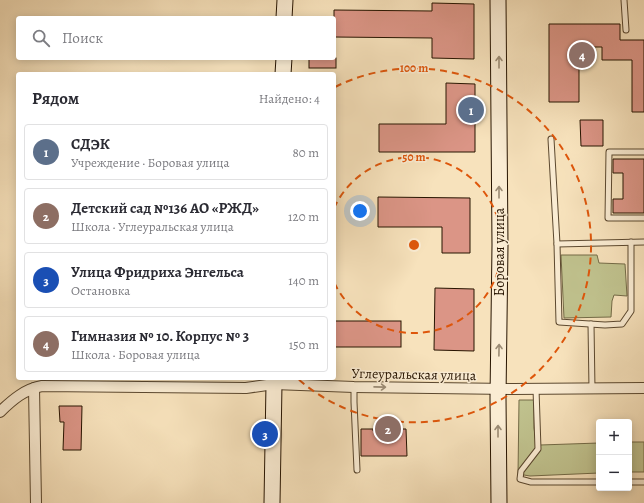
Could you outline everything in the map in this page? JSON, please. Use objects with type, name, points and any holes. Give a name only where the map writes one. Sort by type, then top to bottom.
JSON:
[{"type":"main road","points":[[284,16],[285,0]]},
{"type":"main road","name":"Боровая улица","points":[[498,0],[500,245],[498,389],[499,503]]},
{"type":"main road","points":[[283,72],[284,60]]},
{"type":"main road","points":[[272,503],[274,381]]},
{"type":"street","name":"Углеуральская улица","points":[[0,412],[20,395],[42,386],[246,388],[274,381],[354,387],[498,389],[644,388]]},
{"type":"street","points":[[34,388],[36,503]]},
{"type":"lane","points":[[624,0],[626,30]]},
{"type":"lane","points":[[551,139],[557,244],[559,322],[622,324],[631,311],[631,242]]},
{"type":"lane","points":[[644,152],[609,152],[608,218],[644,218]]},
{"type":"lane","points":[[557,244],[644,242]]},
{"type":"lane","points":[[591,324],[592,389]]},
{"type":"lane","points":[[354,387],[357,470]]},
{"type":"lane","points":[[536,389],[538,449],[521,471],[520,479],[531,482],[596,482]]},
{"type":"lane","points":[[632,482],[644,482]]},
{"type":"green space","points":[[561,255],[597,255],[599,263],[625,264],[627,296],[614,295],[611,317],[564,318]]},
{"type":"green space","points":[[519,400],[534,400],[534,428],[536,443],[540,445],[596,443],[596,473],[530,476],[518,474]]},
{"type":"green space","points":[[632,442],[644,442],[644,472],[632,472]]},
{"type":"building","points":[[432,3],[474,4],[474,59],[432,58],[432,38],[336,37],[336,16],[334,16],[334,10],[432,11]]},
{"type":"building","points":[[549,24],[620,24],[620,40],[644,40],[644,112],[632,112],[632,60],[602,60],[602,47],[579,47],[579,102],[549,102]]},
{"type":"building","points":[[309,60],[336,60],[336,68],[309,68]]},
{"type":"building","points":[[446,83],[475,84],[475,152],[379,152],[379,124],[446,124]]},
{"type":"building","points":[[580,120],[603,120],[603,146],[581,146]]},
{"type":"building","points":[[613,159],[644,159],[644,213],[613,213],[613,199],[623,199],[623,173],[613,173]]},
{"type":"building","points":[[378,197],[470,198],[470,253],[442,253],[442,227],[378,227]]},
{"type":"building","points":[[435,288],[474,289],[474,351],[434,350]]},
{"type":"building","points":[[336,321],[401,321],[401,347],[336,347]]},
{"type":"building","points":[[59,406],[82,406],[81,450],[63,450],[64,422],[60,422]]},
{"type":"building","points":[[361,429],[373,429],[373,431],[395,431],[394,429],[406,429],[407,456],[361,456]]},
{"type":"place","name":"Гимназия № 10. Корпус № 3","points":[[582,55]]},
{"type":"place","name":"СДЭК","points":[[471,110]]},
{"type":"place","name":"Детский сад №136 АО «РЖД»","points":[[388,429]]},
{"type":"place","name":"Улица Фридриха Энгельса","points":[[265,434]]}]
